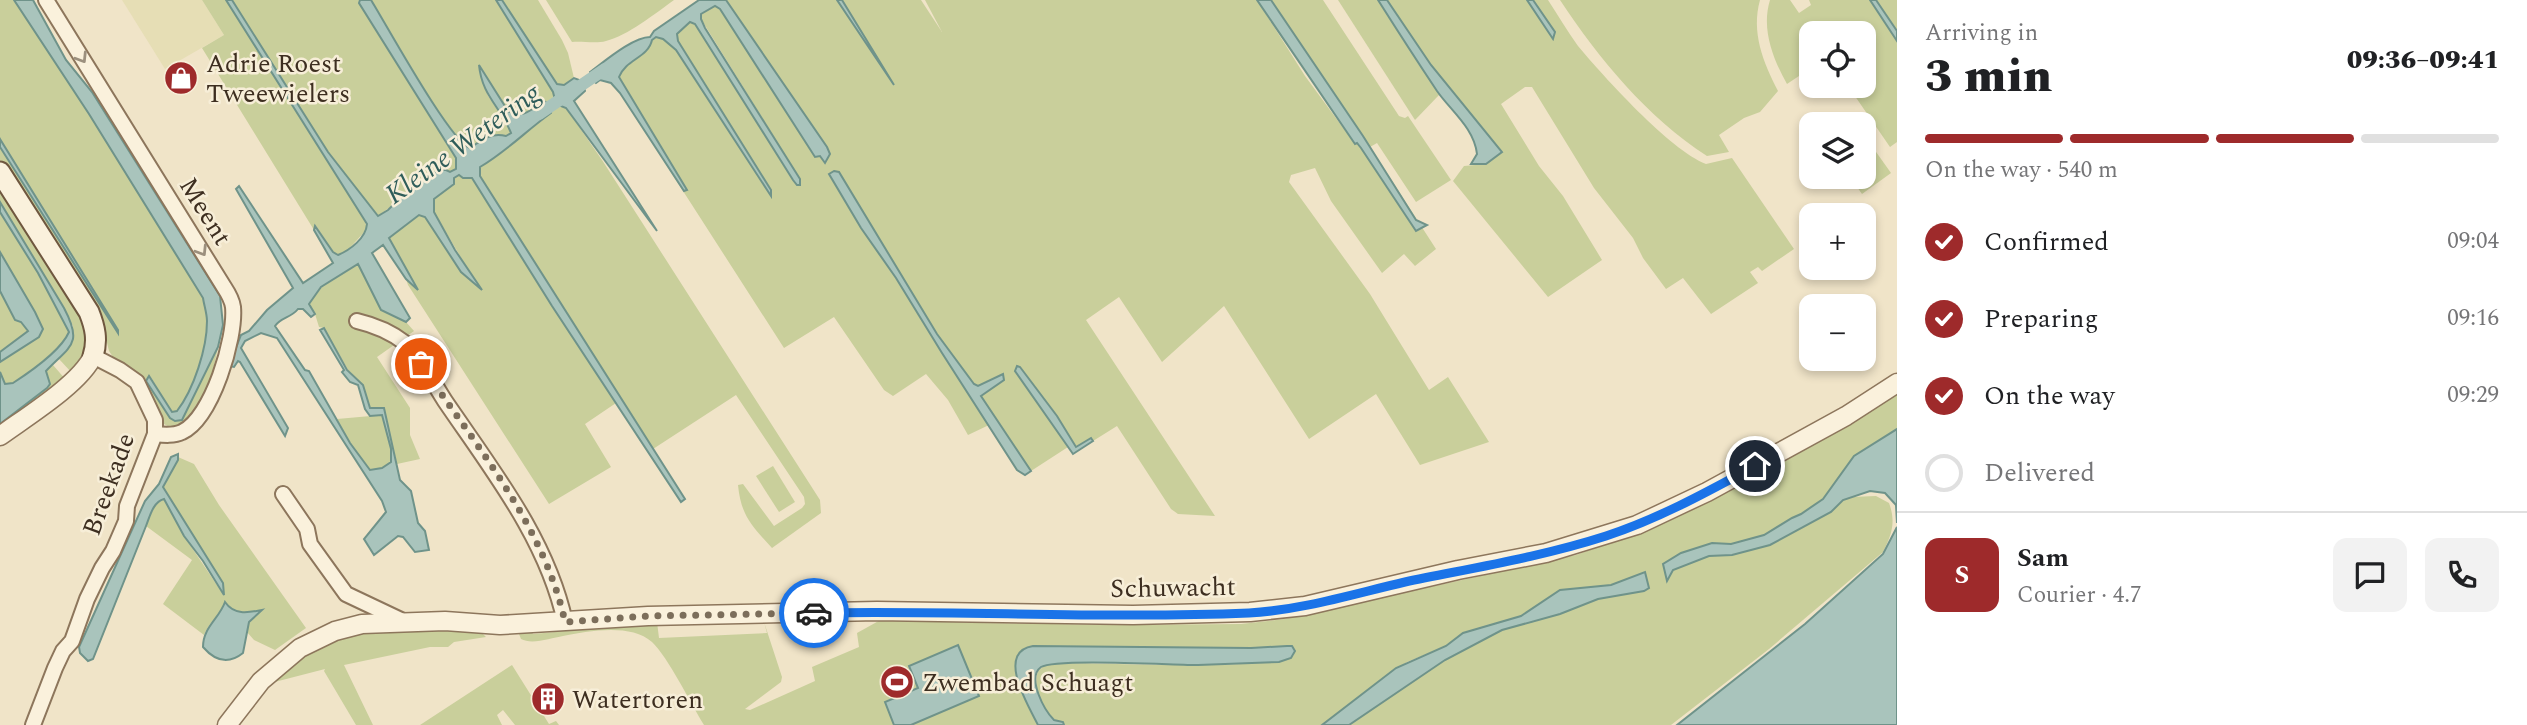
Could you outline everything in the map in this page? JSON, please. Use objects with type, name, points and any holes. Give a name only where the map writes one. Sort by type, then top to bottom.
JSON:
[{"type":"main road","points":[[0,172],[89,312],[96,340],[93,356]]},
{"type":"street","name":"Meent","points":[[46,0],[224,287],[233,308],[229,338],[210,401],[197,420],[183,432],[155,434]]},
{"type":"street","points":[[357,321],[377,326],[407,344],[504,486],[535,540],[550,571],[565,622]]},
{"type":"street","name":"Breekade","points":[[33,725],[55,668],[63,651],[72,641],[87,599],[126,521],[127,506],[155,434],[155,420],[136,382],[93,356]]},
{"type":"street","points":[[0,436],[73,381],[85,370],[93,356]]},
{"type":"street","name":"Schuwacht","points":[[227,725],[261,681],[300,648],[318,638],[362,624],[445,621],[500,625],[648,616],[877,611],[1133,615],[1296,608],[1458,570],[1546,553],[1627,528],[1707,492],[1846,416],[1897,383]]},
{"type":"street","name":"Schuwacht","points":[[283,494],[307,528],[310,544],[346,594],[403,621]]},
{"type":"shaded area","points":[[122,0],[202,0],[224,35],[165,69]]},
{"type":"green space","points":[[0,0],[14,0],[89,114],[203,298],[207,321],[202,356],[189,392],[177,411],[172,412],[150,376],[170,418],[187,411],[221,335],[207,396],[181,427],[171,428],[164,424],[115,360],[109,351],[100,314],[0,160],[0,147],[118,332],[0,139]]},
{"type":"green space","points":[[202,0],[226,0],[364,217],[367,229],[347,251],[338,255],[333,252],[316,226],[314,230],[202,48],[224,35]]},
{"type":"green space","points":[[232,0],[360,0],[456,158],[456,169],[450,173],[438,171],[378,216],[328,152]]},
{"type":"green space","points":[[371,0],[496,0],[553,92],[553,100],[549,103],[543,101],[524,115],[511,112],[499,98],[481,67],[488,96],[511,133],[506,136],[487,136],[470,149],[461,142],[434,105]]},
{"type":"green space","points":[[502,0],[538,0],[568,53],[574,78],[564,85],[557,84]]},
{"type":"green space","points":[[546,0],[674,0],[641,24],[614,38],[606,41],[572,42]]},
{"type":"green space","points":[[726,0],[837,0],[879,62],[842,0],[921,0],[942,32],[925,0],[1257,0],[1305,76],[1355,144],[1363,136],[1271,0],[1323,0],[1399,116],[1408,116],[1451,180],[1416,202],[1377,143],[1370,147],[1436,249],[1415,266],[1404,254],[1382,273],[1331,201],[1315,168],[1291,175],[1289,182],[1370,294],[1429,390],[1448,377],[1489,442],[1420,465],[1376,394],[1309,439],[1224,306],[1162,362],[1119,297],[1086,320],[1215,516],[1178,514],[1171,509],[1117,426],[1093,441],[1091,439],[1076,447],[1057,416],[1020,367],[1024,385],[1049,416],[1068,447],[1031,471],[981,396],[1003,375],[977,386],[974,384],[937,334],[838,172],[829,175],[989,425],[968,435],[948,400],[926,374],[893,396],[884,390],[834,317],[784,348],[620,93],[683,190],[686,190],[619,77],[624,68],[652,43],[655,37],[663,39],[676,50],[771,190],[676,37],[677,32],[690,22],[695,24],[793,180],[800,185],[800,179],[701,19],[701,14],[715,6],[720,9],[815,157],[820,156],[827,147]]},
{"type":"green space","points":[[1338,0],[1378,0],[1440,94],[1415,120]]},
{"type":"green space","points":[[1387,0],[1527,0],[1552,38],[1554,32],[1533,0],[1548,0],[1578,46],[1620,93],[1674,144],[1706,164],[1732,158],[1794,249],[1762,271],[1758,267],[1750,272],[1758,283],[1711,314],[1683,278],[1666,289],[1643,258],[1633,238],[1594,188],[1532,87],[1525,87],[1501,104],[1602,260],[1548,297],[1453,181],[1464,166],[1486,164],[1502,152],[1431,65]]},
{"type":"green space","points":[[1560,0],[1760,0],[1757,24],[1760,47],[1778,91],[1760,112],[1744,118],[1719,135],[1729,152],[1707,156],[1664,123],[1626,86],[1591,44]]},
{"type":"green space","points":[[1770,0],[1790,0],[1799,13],[1811,5],[1809,0],[1870,0],[1897,41],[1897,142],[1890,147],[1876,127],[1876,112],[1866,112],[1856,98],[1876,98],[1876,21],[1799,21],[1799,76],[1787,84],[1770,44]]},
{"type":"green space","points":[[1876,0],[1897,0],[1897,31]]},
{"type":"green space","points":[[556,104],[566,108],[602,160],[820,500],[821,513],[772,548],[749,520],[742,505],[738,485],[743,484],[774,526],[802,508],[805,504],[804,497],[736,395],[653,449],[480,177],[480,167],[551,113]]},
{"type":"green space","points":[[1876,152],[1891,173],[1876,184]]},
{"type":"green space","points":[[459,174],[472,178],[616,403],[585,424],[611,467],[549,504],[408,285],[406,279],[416,288],[389,238],[415,217],[425,217],[461,272],[479,288],[434,212],[434,199],[454,184],[453,178]]},
{"type":"green space","points":[[0,182],[85,319],[85,348],[72,373],[59,359],[71,345],[73,326],[0,202]]},
{"type":"green space","points":[[0,212],[38,273],[69,332],[66,345],[0,406]]},
{"type":"green space","points":[[358,264],[381,310],[406,322],[414,331],[377,357],[410,408],[410,435],[420,459],[397,464],[384,408],[370,408],[363,385],[348,370],[324,328],[319,327],[309,304],[322,287]]},
{"type":"green space","points":[[53,365],[66,380],[0,432],[0,424],[47,388],[49,379],[46,371]]},
{"type":"green space","points":[[1897,391],[1897,429],[1854,456],[1823,499],[1764,535],[1731,544],[1712,543],[1681,553],[1672,570],[1709,556],[1732,555],[1780,540],[1831,512],[1843,500],[1851,497],[1876,496],[1889,503],[1891,510],[1892,528],[1883,552],[1769,649],[1671,725],[1349,725],[1445,660],[1502,630],[1560,614],[1598,599],[1644,591],[1649,588],[1645,572],[1611,585],[1555,593],[1521,616],[1463,633],[1446,646],[1407,662],[1322,725],[1064,725],[1044,709],[1036,686],[1038,671],[1055,663],[1253,663],[1294,655],[1287,646],[1027,647],[1016,659],[1017,677],[1038,725],[704,725],[665,658],[652,642],[643,636],[633,632],[609,630],[542,641],[525,641],[519,634],[523,629],[530,629],[533,634],[555,632],[569,627],[657,622],[659,638],[767,633],[764,622],[782,677],[781,682],[745,709],[750,710],[815,681],[812,667],[859,647],[857,633],[884,618],[976,623],[1117,625],[1241,624],[1284,619],[1576,555],[1638,533]]},
{"type":"green space","points":[[382,415],[391,449],[391,462],[382,468],[370,470],[350,443],[337,419]]},
{"type":"green space","points":[[178,457],[194,464],[219,505],[306,628],[275,650],[254,640],[247,632],[249,622],[260,611],[241,613],[229,607],[214,619],[204,635],[163,604],[192,560],[146,526],[155,505],[164,499],[184,536],[223,594],[223,583],[163,487]]},
{"type":"green space","points":[[773,466],[795,502],[779,512],[756,476]]},
{"type":"green space","points":[[358,630],[480,631],[486,637],[454,642],[448,647],[430,647],[344,665],[373,725],[356,725],[325,669],[263,685],[296,657]]},
{"type":"green space","points":[[512,665],[549,724],[556,721],[559,725],[515,725],[503,710],[497,715],[502,725],[420,725]]},
{"type":"water","points":[[14,0],[33,0],[66,60],[92,92],[220,296],[223,325],[218,347],[182,420],[175,421],[170,418],[146,381],[149,376],[172,412],[177,411],[194,380],[202,356],[207,321],[203,298],[89,114]]},
{"type":"water","points":[[226,0],[232,0],[328,152],[378,216],[438,170],[450,172],[456,169],[456,158],[359,3],[360,0],[371,0],[434,105],[461,141],[470,148],[487,138],[511,133],[484,85],[479,65],[508,111],[523,114],[544,101],[552,107],[551,113],[480,167],[480,176],[685,499],[681,502],[552,306],[472,178],[459,175],[454,178],[454,184],[434,199],[434,212],[482,290],[461,272],[425,217],[419,215],[389,238],[418,290],[406,279],[383,245],[372,253],[410,318],[406,322],[381,310],[358,264],[321,287],[309,304],[315,314],[311,317],[303,309],[298,309],[275,326],[305,370],[309,371],[350,443],[370,470],[382,468],[391,462],[391,449],[382,415],[370,416],[365,409],[358,385],[350,382],[342,372],[344,370],[320,330],[324,328],[347,370],[363,385],[370,408],[384,408],[400,480],[411,491],[418,523],[425,531],[429,550],[415,552],[403,537],[398,536],[374,555],[364,539],[386,512],[382,501],[277,338],[261,333],[245,341],[241,348],[288,428],[285,436],[240,362],[234,367],[229,366],[241,335],[249,331],[267,310],[293,288],[236,189],[239,186],[303,283],[333,263],[314,230],[315,226],[338,255],[357,243],[367,224]]},
{"type":"water","points":[[496,0],[502,0],[557,84],[564,85],[574,78],[582,81],[585,91],[574,101],[657,231],[566,108],[556,104],[553,92]]},
{"type":"water","points":[[699,0],[726,0],[827,147],[830,154],[825,163],[820,156],[815,157],[720,9],[715,6],[701,14],[705,28],[800,179],[800,185],[793,180],[695,24],[690,22],[677,34],[678,41],[771,190],[771,196],[676,50],[663,39],[656,37],[652,40],[646,51],[627,66],[619,77],[687,190],[684,191],[620,93],[611,83],[600,80],[596,83],[590,77],[590,72],[611,56],[636,41],[650,37],[654,31]]},
{"type":"water","points":[[837,0],[842,0],[894,85]]},
{"type":"water","points":[[1257,0],[1271,0],[1416,220],[1427,225],[1416,231]]},
{"type":"water","points":[[1378,0],[1387,0],[1431,65],[1502,152],[1486,164],[1471,164],[1477,154],[1471,136],[1437,91]]},
{"type":"water","points":[[1527,0],[1533,0],[1555,32],[1553,39]]},
{"type":"water","points":[[1870,0],[1876,0],[1897,31],[1897,41]]},
{"type":"water","points":[[0,139],[118,330],[118,333],[0,147]]},
{"type":"water","points":[[839,172],[937,334],[974,384],[978,386],[1003,374],[1004,380],[981,396],[1031,471],[1025,475],[1017,470],[896,278],[861,228],[829,174]]},
{"type":"water","points":[[0,202],[64,308],[73,329],[73,337],[68,349],[46,371],[50,384],[47,388],[0,424],[0,372],[5,384],[13,383],[52,353],[69,332],[38,273],[0,212]]},
{"type":"water","points":[[0,252],[43,329],[39,337],[0,362],[0,352],[28,331],[21,322],[15,320],[0,291]]},
{"type":"water","points":[[1017,366],[1057,416],[1076,447],[1091,438],[1093,441],[1073,454],[1015,371]]},
{"type":"water","points":[[1897,429],[1897,523],[1896,505],[1885,493],[1870,491],[1843,500],[1831,512],[1770,545],[1732,555],[1709,556],[1673,570],[1667,581],[1663,564],[1681,553],[1712,543],[1731,544],[1764,535],[1801,514],[1823,499],[1854,456]]},
{"type":"water","points":[[178,454],[178,460],[163,487],[223,583],[224,595],[184,536],[164,499],[155,506],[151,514],[93,659],[88,661],[80,653],[79,647],[145,501],[159,484],[171,457]]},
{"type":"water","points":[[1897,527],[1897,725],[1677,725],[1805,624],[1883,554]]},
{"type":"water","points":[[1645,572],[1649,588],[1644,591],[1598,599],[1560,614],[1502,630],[1445,660],[1349,725],[1322,725],[1396,668],[1446,646],[1463,633],[1521,616],[1560,590],[1611,585]]},
{"type":"water","points":[[225,602],[237,611],[262,610],[249,622],[243,653],[232,659],[222,660],[212,656],[203,647],[208,628]]},
{"type":"water","points":[[958,645],[979,696],[911,725],[894,725],[885,702],[918,688],[909,666]]},
{"type":"water","points":[[1033,646],[1292,646],[1295,651],[1291,658],[1279,662],[1198,665],[1090,662],[1051,664],[1041,667],[1037,672],[1036,686],[1050,716],[1064,725],[1038,725],[1022,694],[1016,669],[1016,658],[1022,650]]},
{"type":"waterway","name":"Kleine Wetering","points":[[539,114],[605,69]]},
{"type":"way so far","points":[[421,364],[504,486],[540,549],[560,600],[565,622],[648,616],[814,613]]},
{"type":"place","name":"Adrie Roest Tweewielers","points":[[181,78]]},
{"type":"place","name":"Zwembad Schuagt","points":[[897,682]]},
{"type":"place","name":"Watertoren","points":[[548,699]]},
{"type":"route","points":[[814,613],[877,611],[1133,615],[1287,609],[1546,553],[1608,535],[1707,492],[1755,466]]}]
